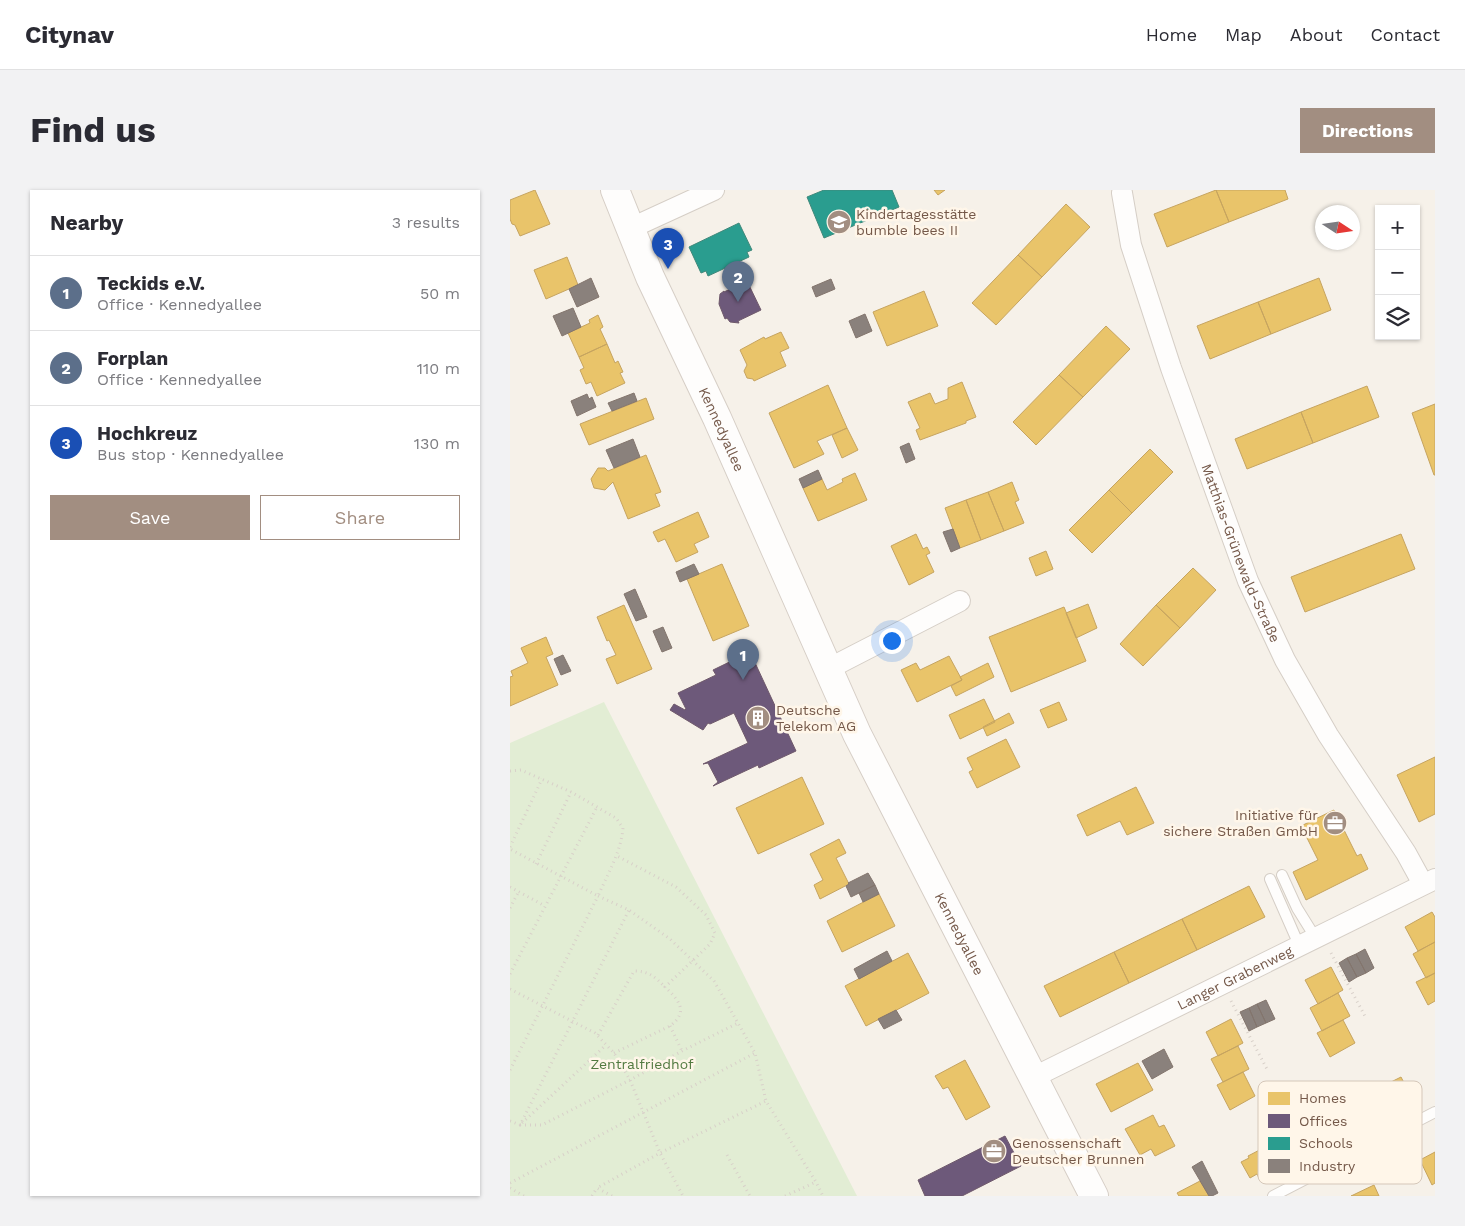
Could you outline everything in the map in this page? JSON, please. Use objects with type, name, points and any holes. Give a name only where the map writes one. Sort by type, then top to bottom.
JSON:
[{"type":"street","name":"Kennedyallee","points":[[615,190],[629,229],[650,277],[717,418],[857,734],[1094,1196]]},
{"type":"street","points":[[629,229],[714,190]]},
{"type":"street","name":"Matthias-Grünewald-Straße","points":[[1122,193],[1131,245],[1171,368],[1248,582],[1285,660],[1328,735],[1406,853],[1429,882]]},
{"type":"street","points":[[828,669],[960,601]]},
{"type":"street","name":"Langer Grabenweg","points":[[1034,1077],[1429,882]]},
{"type":"lane","points":[[1282,875],[1312,939]]},
{"type":"lane","points":[[1270,880],[1312,939]]},
{"type":"lane","points":[[1422,1119],[1435,1112]]},
{"type":"lane","points":[[1273,1196],[1296,1184]]},
{"type":"path","points":[[510,771],[522,770],[571,792],[616,818],[623,828],[622,840],[617,856],[510,1070]]},
{"type":"path","points":[[542,779],[510,848],[560,877],[629,910],[670,939],[714,981],[755,1053],[766,1100],[823,1196]]},
{"type":"path","points":[[536,864],[571,792]]},
{"type":"path","points":[[510,974],[596,807]]},
{"type":"path","points":[[617,856],[676,887],[706,916],[715,933],[710,944],[665,987]]},
{"type":"path","points":[[510,887],[545,906]]},
{"type":"path","points":[[510,908],[518,891]]},
{"type":"path","points":[[520,1126],[629,910]]},
{"type":"path","points":[[1312,939],[1366,1018]]},
{"type":"path","points":[[598,1035],[634,970],[646,971],[654,975],[678,999],[681,1011],[678,1020],[670,1026],[614,1053]]},
{"type":"path","points":[[1222,983],[1268,1071]]},
{"type":"path","points":[[510,989],[598,1035],[614,1053],[630,1080],[660,1153],[683,1196]]},
{"type":"path","points":[[510,1121],[520,1126],[542,1125],[738,1023]]},
{"type":"path","points":[[670,1026],[682,1051]]},
{"type":"path","points":[[520,1126],[606,1045]]},
{"type":"path","points":[[510,1183],[755,1053]]},
{"type":"path","points":[[592,1196],[597,1188],[660,1153],[766,1100]]},
{"type":"path","points":[[727,1155],[750,1196]]},
{"type":"path","points":[[786,1196],[816,1182]]},
{"type":"path","points":[[510,1188],[524,1196]]},
{"type":"path","points":[[597,1188],[612,1196]]},
{"type":"green space","name":"Zentralfriedhof","points":[[604,702],[857,1196],[510,1196],[510,743]]},
{"type":"building: Homes","points":[[535,190],[550,224],[520,236],[510,219],[510,200]]},
{"type":"building: Homes","points":[[934,190],[945,190],[938,195]]},
{"type":"building: Homes","points":[[1216,190],[1285,190],[1288,199],[1229,222]]},
{"type":"building: Homes","points":[[1216,190],[1229,222],[1167,247],[1154,214]]},
{"type":"building: Homes","points":[[1066,204],[1090,227],[1042,277],[1018,255]]},
{"type":"building: Homes","points":[[1018,255],[1042,277],[996,325],[972,303]]},
{"type":"building: Homes","points":[[567,257],[578,285],[546,299],[534,270]]},
{"type":"building: Homes","points":[[1319,278],[1331,310],[1271,334],[1258,302]]},
{"type":"building: Homes","points":[[924,291],[938,326],[887,346],[873,312]]},
{"type":"building: Homes","points":[[1258,302],[1271,334],[1210,359],[1197,326]]},
{"type":"building: Homes","points":[[598,315],[603,327],[600,329],[607,344],[579,357],[568,333],[590,323],[589,320]]},
{"type":"building: Homes","points":[[1106,326],[1130,349],[1083,397],[1059,375]]},
{"type":"building: Homes","points":[[781,332],[789,348],[780,352],[786,366],[754,381],[747,378],[744,371],[747,365],[740,350],[764,337],[765,339]]},
{"type":"building: Homes","points":[[607,344],[615,363],[618,361],[623,372],[620,373],[625,383],[597,396],[591,382],[586,384],[580,370],[584,368],[579,357]]},
{"type":"building: Homes","points":[[1059,375],[1083,397],[1036,445],[1013,422]]},
{"type":"building: Homes","points":[[962,382],[976,417],[966,421],[966,423],[920,440],[916,430],[920,428],[908,402],[930,393],[935,404],[948,399],[948,388]]},
{"type":"building: Homes","points":[[828,385],[847,428],[817,441],[824,454],[794,468],[769,413]]},
{"type":"building: Homes","points":[[1367,386],[1379,417],[1313,443],[1301,412]]},
{"type":"building: Homes","points":[[646,398],[654,419],[589,445],[580,424]]},
{"type":"building: Homes","points":[[1435,404],[1435,475],[1434,475],[1412,413]]},
{"type":"building: Homes","points":[[1301,412],[1313,443],[1247,469],[1235,439]]},
{"type":"building: Homes","points":[[847,428],[858,450],[842,458],[832,435]]},
{"type":"building: Homes","points":[[1150,449],[1173,472],[1132,513],[1109,490]]},
{"type":"building: Homes","points":[[646,455],[661,492],[655,494],[660,506],[628,519],[613,482],[605,490],[594,488],[591,479],[598,468],[605,468],[608,471]]},
{"type":"building: Homes","points":[[855,473],[867,500],[818,521],[803,488],[822,479],[827,490],[843,482],[842,479]]},
{"type":"building: Homes","points":[[1012,482],[1019,500],[1015,502],[1024,523],[1004,531],[988,492]]},
{"type":"building: Homes","points":[[1109,490],[1132,513],[1092,553],[1069,530]]},
{"type":"building: Homes","points":[[988,492],[1004,531],[981,540],[966,500]]},
{"type":"building: Homes","points":[[966,500],[981,540],[960,548],[945,508]]},
{"type":"building: Homes","points":[[698,512],[709,537],[694,544],[698,552],[676,562],[665,539],[658,542],[653,532]]},
{"type":"building: Homes","points":[[916,534],[923,549],[927,547],[930,553],[926,555],[934,572],[909,585],[891,546]]},
{"type":"building: Homes","points":[[1401,534],[1415,569],[1305,612],[1291,577]]},
{"type":"building: Homes","points":[[1046,551],[1053,569],[1036,576],[1029,558]]},
{"type":"building: Homes","points":[[722,564],[749,626],[713,641],[687,579]]},
{"type":"building: Homes","points":[[1193,568],[1216,590],[1180,628],[1156,605]]},
{"type":"building: Homes","points":[[1088,604],[1097,628],[1076,638],[1066,613]]},
{"type":"building: Homes","points":[[624,605],[652,669],[617,684],[606,659],[616,655],[609,640],[607,641],[597,617]]},
{"type":"building: Homes","points":[[1156,605],[1180,628],[1143,666],[1120,644]]},
{"type":"building: Homes","points":[[1064,607],[1086,661],[1011,692],[989,637]]},
{"type":"building: Homes","points":[[546,637],[553,654],[546,657],[558,685],[510,706],[510,677],[513,676],[511,671],[528,663],[521,648]]},
{"type":"building: Homes","points":[[949,656],[962,680],[917,702],[901,670],[916,663],[920,670]]},
{"type":"building: Homes","points":[[988,663],[994,677],[956,696],[951,686],[962,680],[960,677]]},
{"type":"building: Homes","points":[[984,699],[995,722],[960,739],[949,715]]},
{"type":"building: Homes","points":[[1059,702],[1067,720],[1048,728],[1040,710]]},
{"type":"building: Homes","points":[[1009,713],[1014,723],[987,736],[983,727]]},
{"type":"building: Homes","points":[[1006,739],[1020,767],[977,788],[969,772],[973,770],[967,758]]},
{"type":"building: Homes","points":[[1435,757],[1435,814],[1419,822],[1397,775]]},
{"type":"building: Homes","points":[[802,777],[824,824],[758,854],[736,808]]},
{"type":"building: Homes","points":[[1136,787],[1154,823],[1127,835],[1120,821],[1087,836],[1077,815]]},
{"type":"building: Homes","points":[[1334,810],[1357,856],[1361,854],[1368,869],[1306,900],[1293,872],[1318,860],[1301,826]]},
{"type":"building: Homes","points":[[839,839],[846,853],[836,858],[849,884],[820,899],[814,885],[823,880],[810,854]]},
{"type":"building: Homes","points":[[1249,886],[1265,917],[1197,950],[1182,919]]},
{"type":"building: Homes","points":[[879,894],[895,926],[842,952],[827,921]]},
{"type":"building: Homes","points":[[1432,912],[1435,917],[1435,942],[1418,951],[1405,927]]},
{"type":"building: Homes","points":[[1182,919],[1197,950],[1129,983],[1114,952]]},
{"type":"building: Homes","points":[[1435,942],[1435,973],[1426,978],[1413,954]]},
{"type":"building: Homes","points":[[1114,952],[1129,983],[1060,1017],[1044,986]]},
{"type":"building: Homes","points":[[908,953],[929,993],[866,1026],[845,986]]},
{"type":"building: Homes","points":[[1331,967],[1343,990],[1318,1004],[1305,980]]},
{"type":"building: Homes","points":[[1435,973],[1435,1001],[1428,1005],[1416,982]]},
{"type":"building: Homes","points":[[1338,993],[1350,1016],[1322,1031],[1310,1008]]},
{"type":"building: Homes","points":[[1231,1019],[1243,1043],[1218,1056],[1206,1032]]},
{"type":"building: Homes","points":[[1343,1020],[1355,1043],[1330,1057],[1317,1033]]},
{"type":"building: Homes","points":[[1238,1046],[1249,1069],[1223,1082],[1211,1059]]},
{"type":"building: Homes","points":[[965,1060],[990,1107],[966,1120],[948,1087],[943,1089],[935,1076]]},
{"type":"building: Homes","points":[[1138,1063],[1153,1090],[1111,1112],[1096,1084]]},
{"type":"building: Homes","points":[[1243,1072],[1255,1096],[1230,1110],[1217,1085]]},
{"type":"building: Homes","points":[[1401,1077],[1403,1081],[1393,1081]]},
{"type":"building: Homes","points":[[1153,1115],[1159,1127],[1164,1125],[1175,1146],[1155,1156],[1151,1149],[1140,1155],[1125,1129]]},
{"type":"building: Homes","points":[[1258,1151],[1258,1176],[1257,1174],[1250,1178],[1241,1162],[1249,1158],[1248,1156]]},
{"type":"building: Homes","points":[[1435,1152],[1435,1183],[1432,1185],[1422,1164],[1422,1159]]},
{"type":"building: Homes","points":[[1200,1181],[1209,1196],[1179,1196],[1177,1193]]},
{"type":"building: Homes","points":[[1374,1185],[1379,1196],[1351,1196]]},
{"type":"building: Offices","points":[[747,281],[761,310],[738,321],[739,323],[730,322],[727,318],[725,319],[719,304],[720,294]]},
{"type":"building: Offices","name":"Deutsche Telekom AG","points":[[750,652],[796,751],[759,768],[758,765],[713,786],[718,782],[708,763],[703,764],[748,743],[734,713],[710,724],[708,723],[703,730],[670,710],[674,704],[686,709],[678,693],[716,675],[713,670]]},
{"type":"building: Offices","name":"Genossenschaft Deutscher Brunnen","points":[[1005,1136],[1021,1166],[962,1196],[925,1196],[918,1180]]},
{"type":"building: Schools","name":"Kindertagesstätte bumble bees II","points":[[824,190],[892,190],[899,207],[824,238],[807,197]]},
{"type":"building: Schools","points":[[739,223],[752,250],[747,252],[749,257],[708,276],[706,271],[701,273],[689,247]]},
{"type":"building: Industry","points":[[591,278],[599,297],[577,307],[569,289]]},
{"type":"building: Industry","points":[[831,279],[835,289],[816,297],[812,287]]},
{"type":"building: Industry","points":[[573,308],[581,327],[562,336],[553,316]]},
{"type":"building: Industry","points":[[865,314],[872,331],[856,338],[849,321]]},
{"type":"building: Industry","points":[[634,393],[637,401],[612,411],[608,403]]},
{"type":"building: Industry","points":[[587,394],[589,399],[592,397],[596,407],[577,416],[571,401]]},
{"type":"building: Industry","points":[[633,439],[640,457],[614,468],[606,450]]},
{"type":"building: Industry","points":[[909,443],[915,459],[906,463],[900,447]]},
{"type":"building: Industry","points":[[818,470],[822,479],[803,488],[799,479]]},
{"type":"building: Industry","points":[[953,529],[960,548],[951,552],[943,532]]},
{"type":"building: Industry","points":[[694,564],[699,574],[680,582],[676,572]]},
{"type":"building: Industry","points":[[635,589],[647,617],[636,621],[624,594]]},
{"type":"building: Industry","points":[[663,627],[672,648],[662,652],[653,631]]},
{"type":"building: Industry","points":[[563,655],[571,671],[561,675],[554,659]]},
{"type":"building: Industry","points":[[868,873],[875,885],[851,897],[846,886],[848,883]]},
{"type":"building: Industry","points":[[875,885],[879,894],[863,902],[859,893]]},
{"type":"building: Industry","points":[[1365,949],[1374,968],[1366,973],[1356,954]]},
{"type":"building: Industry","points":[[887,951],[892,961],[859,979],[854,969]]},
{"type":"building: Industry","points":[[1356,954],[1366,973],[1357,977],[1347,958]]},
{"type":"building: Industry","points":[[1347,958],[1357,977],[1349,982],[1339,963]]},
{"type":"building: Industry","points":[[1266,1000],[1275,1019],[1266,1023],[1257,1004]]},
{"type":"building: Industry","points":[[1257,1004],[1266,1023],[1257,1027],[1249,1008]]},
{"type":"building: Industry","points":[[1249,1008],[1257,1027],[1249,1031],[1240,1012]]},
{"type":"building: Industry","points":[[896,1010],[902,1020],[884,1029],[878,1019]]},
{"type":"building: Industry","points":[[1164,1049],[1173,1067],[1152,1079],[1142,1061]]},
{"type":"building: Industry","points":[[1202,1161],[1218,1193],[1212,1196],[1209,1196],[1192,1167]]},
{"type":"place","name":"Kindertagesstätte bumble bees II","points":[[839,222]]},
{"type":"place","name":"Hochkreuz","points":[[668,269]]},
{"type":"place","name":"Forplan","points":[[738,302]]},
{"type":"place","name":"Teckids e.V.","points":[[743,680]]},
{"type":"place","name":"Deutsche Telekom AG","points":[[758,718]]},
{"type":"place","name":"Initiative für sichere Straßen GmbH","points":[[1335,823]]},
{"type":"place","name":"Genossenschaft Deutscher Brunnen","points":[[994,1151]]}]
